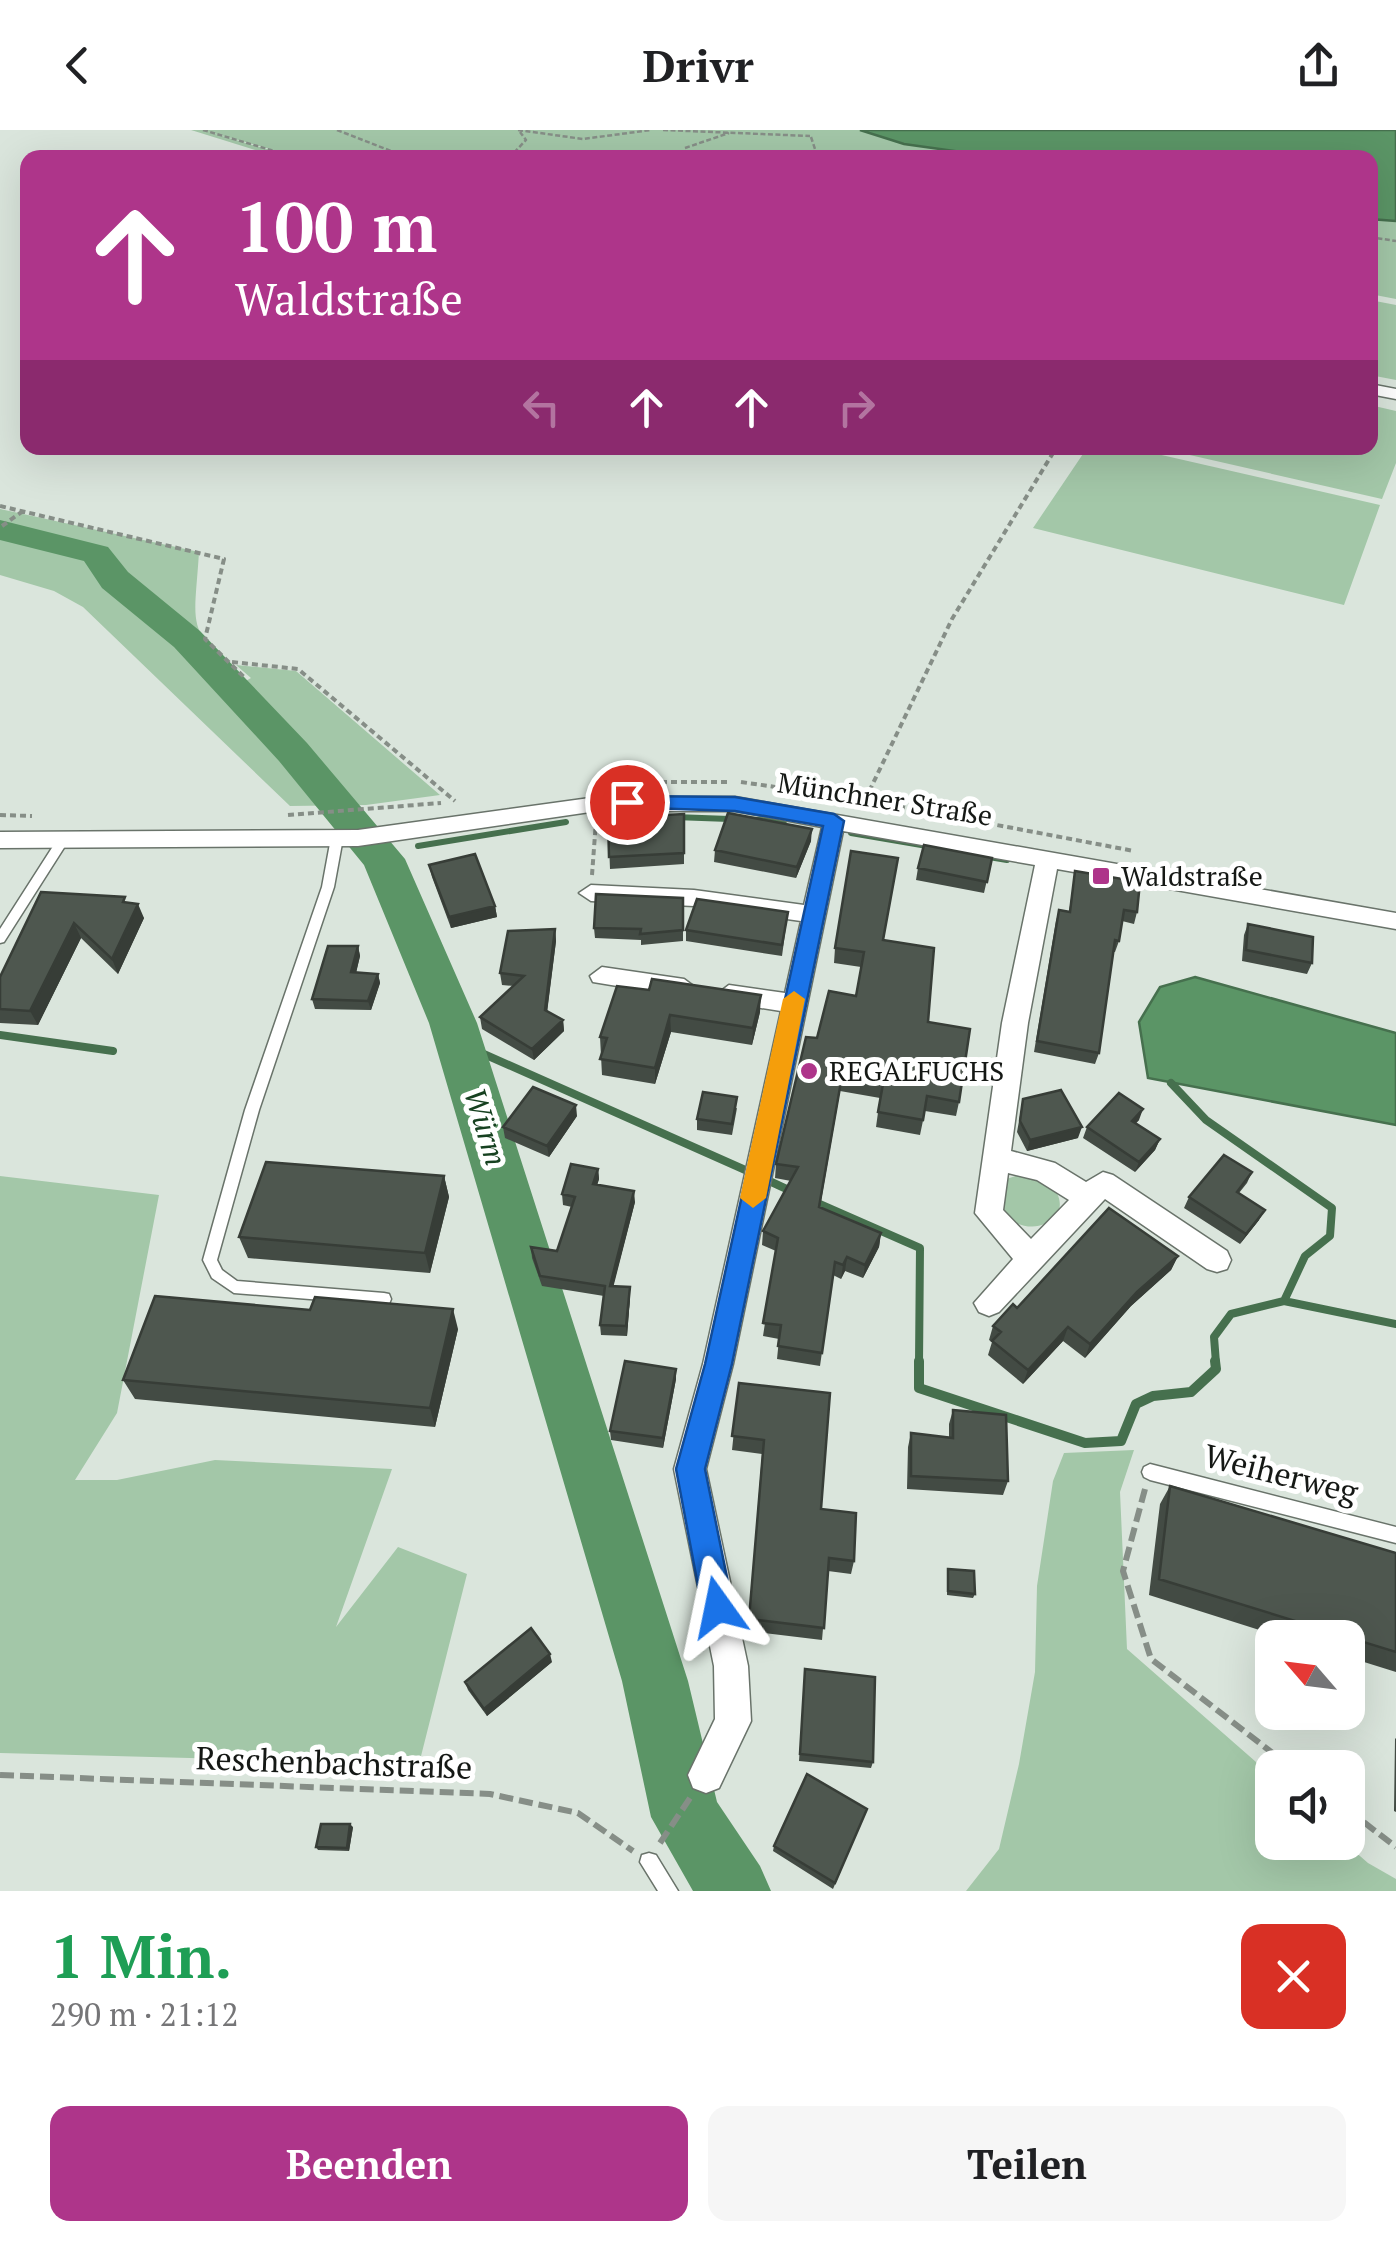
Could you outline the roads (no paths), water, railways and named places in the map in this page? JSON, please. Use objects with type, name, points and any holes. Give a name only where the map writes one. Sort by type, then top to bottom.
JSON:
[{"type":"street","name":"Münchner Straße","points":[[0,840],[61,843],[389,836],[598,804],[735,804],[1396,921]]},
{"type":"street","points":[[706,1775],[732,1721],[730,1666],[690,1469],[718,1364],[834,821]]},
{"type":"street","points":[[1030,1258],[989,1213],[994,1158],[1048,857]]},
{"type":"street","points":[[591,893],[694,898],[812,914]]},
{"type":"street","points":[[602,976],[794,1002]]},
{"type":"street","points":[[994,1158],[1045,1171],[1088,1198]]},
{"type":"street","points":[[988,1303],[1103,1183],[1217,1260]]},
{"type":"lane","points":[[348,838],[252,1110],[210,1260],[217,1274],[234,1287],[384,1298]]},
{"type":"lane","points":[[0,939],[61,843]]},
{"type":"lane","name":"Weiherweg","points":[[1150,1472],[1396,1535]]},
{"type":"lane","points":[[649,1862],[670,1891]]},
{"type":"waterway","name":"Würm","points":[[0,530],[96,554],[115,580],[187,639],[293,752],[383,859],[453,1023],[655,1681],[686,1817],[735,1891]]},
{"type":"waterway","points":[[602,817],[635,817]]},
{"type":"waterway","points":[[674,817],[784,821]]},
{"type":"waterway","points":[[418,846],[566,822]]},
{"type":"waterway","points":[[851,833],[933,847]]},
{"type":"waterway","name":"Würm","points":[[373,848],[384,847]]},
{"type":"waterway","points":[[947,850],[1007,860]]},
{"type":"waterway","points":[[0,1035],[113,1051]]},
{"type":"waterway","points":[[459,1043],[752,1173]]},
{"type":"waterway","points":[[1171,1083],[1206,1120],[1332,1208],[1330,1236],[1305,1256],[1284,1301]]},
{"type":"waterway","points":[[765,1179],[793,1192]]},
{"type":"waterway","points":[[815,1202],[920,1248],[919,1363]]},
{"type":"waterway","points":[[1216,1363],[1214,1337],[1231,1314],[1284,1301]]},
{"type":"waterway","points":[[1284,1301],[1396,1324]]},
{"type":"waterway","points":[[919,1363],[919,1388],[1085,1443],[1121,1441],[1136,1404],[1153,1396],[1191,1392],[1216,1369],[1215,1361]]},
{"type":"place","name":"Waldstraße","points":[[1101,876]]},
{"type":"place","name":"REGALFUCHS","points":[[809,1071]]}]
